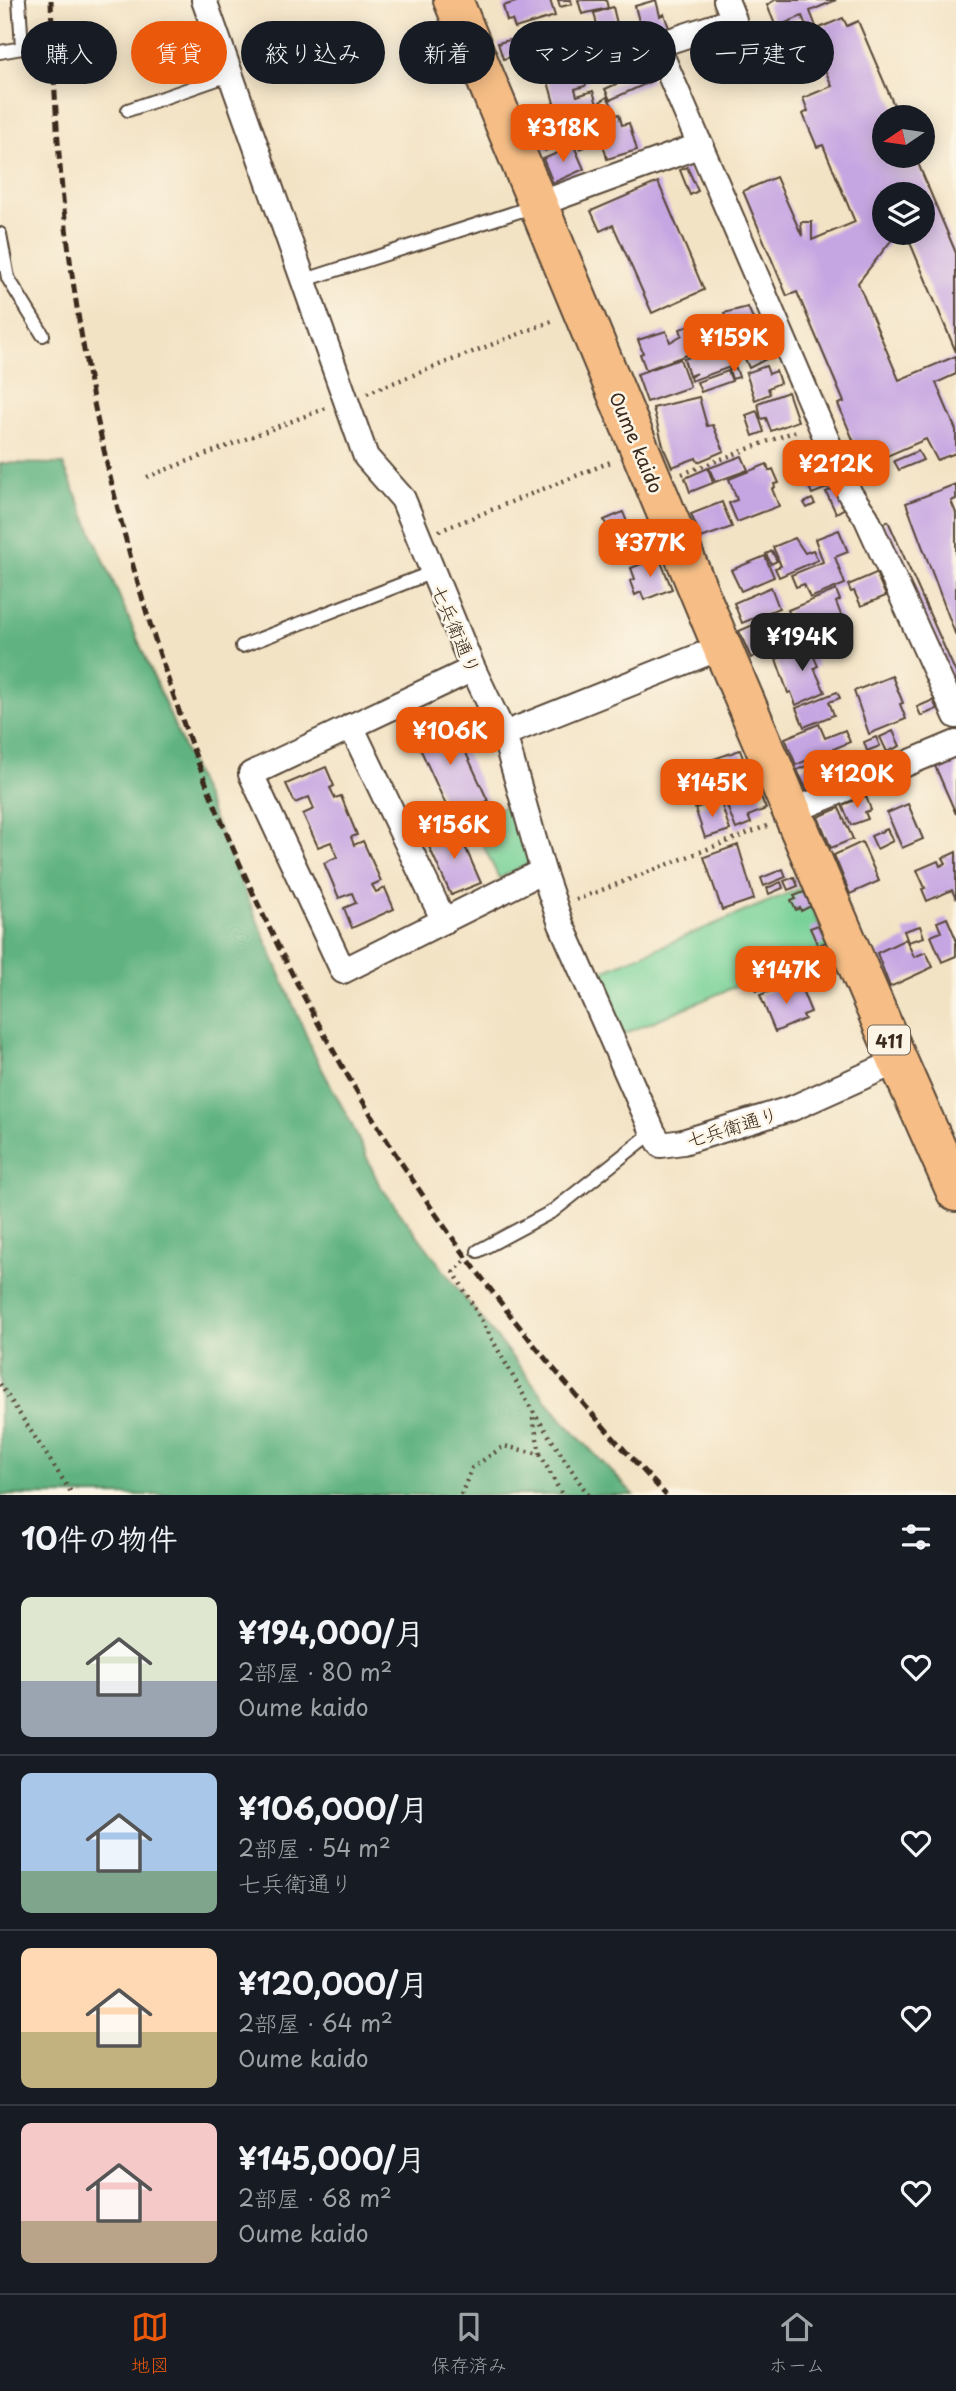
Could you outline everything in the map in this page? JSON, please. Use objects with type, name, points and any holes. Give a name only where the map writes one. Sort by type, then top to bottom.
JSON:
[{"type":"highway","name":"Oume kaido","points":[[453,0],[722,647],[956,1192]]},
{"type":"street","name":"七兵衛通り","points":[[204,0],[366,457],[402,499],[473,669],[504,734],[556,909],[661,1145],[683,1142],[793,1108],[898,1061]]},
{"type":"street","points":[[726,0],[734,20],[657,45],[850,494],[866,517],[956,716]]},
{"type":"street","points":[[539,204],[701,145]]},
{"type":"street","points":[[504,734],[722,647]]},
{"type":"street","points":[[473,669],[251,774],[343,971],[543,871]]},
{"type":"street","points":[[351,726],[444,921]]},
{"type":"street","points":[[793,811],[956,743]]},
{"type":"lane","points":[[0,52],[22,48],[19,0]]},
{"type":"lane","points":[[128,110],[229,75]]},
{"type":"lane","points":[[302,281],[539,204]]},
{"type":"lane","points":[[0,234],[8,278],[43,334]]},
{"type":"lane","points":[[242,646],[433,572]]},
{"type":"lane","points":[[478,1251],[553,1211],[653,1132]]},
{"type":"path","points":[[419,539],[648,467],[819,422]]},
{"type":"path","points":[[556,909],[605,887],[777,822],[793,811]]},
{"type":"path","points":[[478,1251],[454,1272],[532,1410],[588,1495]]},
{"type":"path","points":[[0,1384],[73,1495]]},
{"type":"path","points":[[532,1410],[540,1454],[562,1495]]},
{"type":"path","points":[[461,1495],[472,1468],[505,1446],[540,1454]]},
{"type":"green space","points":[[0,463],[63,464],[315,1056],[351,1123],[379,1184],[457,1288],[563,1421],[634,1495],[0,1495]]},
{"type":"green space","points":[[513,802],[529,864],[499,878],[472,822]]},
{"type":"green space","points":[[803,887],[828,947],[617,1037],[591,976]]},
{"type":"building","points":[[522,0],[550,0],[555,16],[538,21],[507,21],[503,6]]},
{"type":"building","points":[[558,0],[571,0],[572,4],[560,7]]},
{"type":"building","points":[[578,0],[606,0],[608,8],[582,14]]},
{"type":"building","points":[[656,0],[660,16],[664,14],[666,21],[639,21],[635,6]]},
{"type":"building","points":[[775,0],[836,0],[810,11],[814,21],[804,21],[802,16],[790,21],[774,21],[767,5]]},
{"type":"building","points":[[613,7],[616,21],[596,21],[594,13]]},
{"type":"building","points":[[843,18],[847,26],[858,21],[894,105],[872,105],[872,168],[920,168],[926,182],[872,182],[872,245],[888,245],[858,283],[899,380],[956,356],[956,374],[936,383],[956,430],[956,453],[937,460],[926,439],[864,466],[838,404],[844,402],[797,292],[787,296],[743,191],[776,177],[802,236],[801,222],[812,222],[812,240],[855,222],[823,145],[817,147],[803,114],[808,111],[803,98],[832,86],[834,22]]},
{"type":"building","points":[[509,40],[509,58],[503,59],[498,43]]},
{"type":"building","points":[[549,84],[586,84],[575,89],[577,96],[593,91],[599,111],[556,124],[550,105],[554,103]]},
{"type":"building","points":[[616,84],[645,84],[610,100],[605,89]]},
{"type":"building","points":[[607,97],[612,105],[604,109],[600,102]]},
{"type":"building","points":[[608,111],[609,117],[619,114],[622,125],[629,123],[637,150],[607,159],[595,114]]},
{"type":"building","points":[[583,121],[592,144],[580,149],[571,126]]},
{"type":"building","points":[[565,125],[572,140],[545,151],[539,135]]},
{"type":"building","points":[[574,146],[584,169],[553,183],[543,159]]},
{"type":"building","points":[[687,167],[698,191],[690,195],[680,170]]},
{"type":"building","points":[[658,182],[704,290],[652,313],[613,225],[600,231],[591,211]]},
{"type":"building","points":[[935,203],[956,253],[956,352],[911,245],[935,245]]},
{"type":"building","points":[[748,307],[763,332],[741,341],[738,332],[732,335],[724,313]]},
{"type":"building","points":[[704,320],[714,345],[646,370],[638,340],[666,331],[670,342],[682,335],[680,329]]},
{"type":"building","points":[[728,329],[732,338],[721,343],[717,335]]},
{"type":"building","points":[[764,333],[774,355],[749,368],[739,344]]},
{"type":"building","points":[[724,345],[725,349],[731,347],[735,361],[731,363],[733,366],[691,381],[690,377],[697,373],[689,376],[684,359]]},
{"type":"building","points":[[680,359],[690,387],[647,402],[637,374]]},
{"type":"building","points":[[766,366],[769,374],[776,371],[780,383],[768,388],[770,394],[755,400],[746,373]]},
{"type":"building","points":[[736,368],[739,377],[732,379],[729,370]]},
{"type":"building","points":[[728,371],[732,381],[701,392],[697,382]]},
{"type":"building","points":[[788,392],[798,421],[771,431],[766,418],[761,419],[758,403]]},
{"type":"building","points":[[699,397],[707,426],[713,425],[724,451],[698,462],[696,458],[672,467],[653,408]]},
{"type":"building","points":[[757,411],[764,432],[753,436],[746,415]]},
{"type":"building","points":[[918,451],[923,460],[899,470],[894,461]]},
{"type":"building","points":[[742,456],[748,470],[715,482],[709,468]]},
{"type":"building","points":[[767,464],[769,471],[773,469],[779,483],[774,484],[772,489],[779,506],[737,522],[729,503],[737,500],[729,479]]},
{"type":"building","points":[[827,465],[835,485],[812,494],[804,474]]},
{"type":"building","points":[[708,468],[713,483],[690,492],[685,478]]},
{"type":"building","points":[[956,484],[956,499],[951,501],[956,513],[956,636],[906,503]]},
{"type":"building","points":[[837,487],[845,508],[836,513],[826,492]]},
{"type":"building","points":[[812,499],[815,504],[807,508],[804,503]]},
{"type":"building","points":[[722,502],[732,527],[701,538],[691,514]]},
{"type":"building","points":[[623,512],[631,532],[613,540],[604,520]]},
{"type":"building","points":[[888,521],[956,673],[956,691],[882,524]]},
{"type":"building","points":[[839,530],[848,552],[835,557],[845,584],[810,598],[804,584],[796,587],[791,575],[823,562],[815,539]]},
{"type":"building","points":[[795,538],[805,553],[813,550],[818,560],[779,577],[775,568],[781,566],[773,547]]},
{"type":"building","points":[[647,543],[652,556],[639,562],[634,549]]},
{"type":"building","points":[[772,551],[777,561],[771,564],[766,554]]},
{"type":"building","points":[[765,556],[774,577],[741,591],[731,570]]},
{"type":"building","points":[[659,557],[672,589],[644,600],[641,592],[635,595],[630,581],[635,579],[631,568]]},
{"type":"building","points":[[876,573],[886,596],[861,606],[848,585]]},
{"type":"building","points":[[771,587],[779,608],[742,623],[734,603]]},
{"type":"building","points":[[836,590],[840,600],[836,602],[843,620],[799,638],[788,610]]},
{"type":"building","points":[[775,617],[788,646],[771,653],[757,625]]},
{"type":"building","points":[[753,625],[765,651],[751,658],[739,631]]},
{"type":"building","points":[[819,638],[824,650],[813,655],[818,666],[814,668],[825,692],[796,705],[791,692],[788,693],[776,659],[809,646],[808,643]]},
{"type":"building","points":[[892,676],[903,703],[900,704],[906,719],[869,734],[854,691]]},
{"type":"building","points":[[837,692],[840,698],[829,702],[834,715],[804,727],[796,708]]},
{"type":"building","points":[[933,700],[937,709],[921,716],[917,707]]},
{"type":"building","points":[[449,716],[488,801],[452,818],[412,731]]},
{"type":"building","points":[[819,724],[825,738],[845,730],[850,742],[796,765],[785,738]]},
{"type":"building","points":[[893,731],[900,746],[887,752],[880,737]]},
{"type":"building","points":[[876,737],[880,746],[867,751],[864,742]]},
{"type":"building","points":[[740,750],[749,775],[734,781],[736,787],[711,797],[699,764]]},
{"type":"building","points":[[839,751],[846,766],[842,768],[846,776],[808,792],[797,770]]},
{"type":"building","points":[[956,756],[956,814],[935,766]]},
{"type":"building","points":[[326,767],[334,786],[330,788],[335,798],[341,796],[357,835],[351,837],[354,845],[363,841],[381,881],[372,885],[376,892],[385,888],[394,909],[352,928],[344,908],[356,903],[352,893],[339,898],[324,863],[337,857],[331,842],[318,847],[303,814],[314,809],[309,797],[295,803],[286,784]]},
{"type":"building","points":[[756,785],[766,809],[748,816],[751,823],[736,829],[724,798]]},
{"type":"building","points":[[866,796],[871,810],[865,812],[868,819],[851,825],[842,805]]},
{"type":"building","points":[[720,800],[730,830],[705,838],[695,808]]},
{"type":"building","points":[[908,804],[923,839],[902,848],[887,813]]},
{"type":"building","points":[[839,808],[853,839],[831,848],[818,817]]},
{"type":"building","points":[[456,826],[481,883],[451,895],[426,840]]},
{"type":"building","points":[[887,829],[893,841],[877,849],[871,836]]},
{"type":"building","points":[[862,842],[879,881],[850,894],[834,855]]},
{"type":"building","points":[[738,845],[754,899],[722,910],[704,857]]},
{"type":"building","points":[[956,852],[956,899],[952,890],[927,901],[917,870],[938,861],[940,866],[946,863],[943,858]]},
{"type":"building","points":[[783,869],[786,877],[764,886],[761,878]]},
{"type":"building","points":[[794,877],[798,886],[788,890],[784,881]]},
{"type":"building","points":[[781,882],[783,888],[769,894],[767,888]]},
{"type":"building","points":[[804,892],[811,906],[801,911],[800,908],[796,910],[791,901],[796,899],[794,896]]},
{"type":"building","points":[[947,918],[956,939],[956,956],[942,962],[931,936],[941,932],[937,922]]},
{"type":"building","points":[[818,925],[826,942],[818,946],[810,928]]},
{"type":"building","points":[[920,926],[924,937],[908,942],[904,931]]},
{"type":"building","points":[[906,939],[914,957],[926,952],[933,967],[890,987],[877,953]]},
{"type":"building","points":[[760,976],[765,987],[757,991],[752,980]]},
{"type":"building","points":[[798,980],[811,1012],[803,1015],[805,1019],[775,1032],[760,995]]},
{"type":"railway","points":[[51,0],[64,206],[72,274],[95,410],[127,544],[167,677],[216,807],[272,933],[336,1055],[408,1173],[530,1340],[596,1419],[666,1495]]}]
